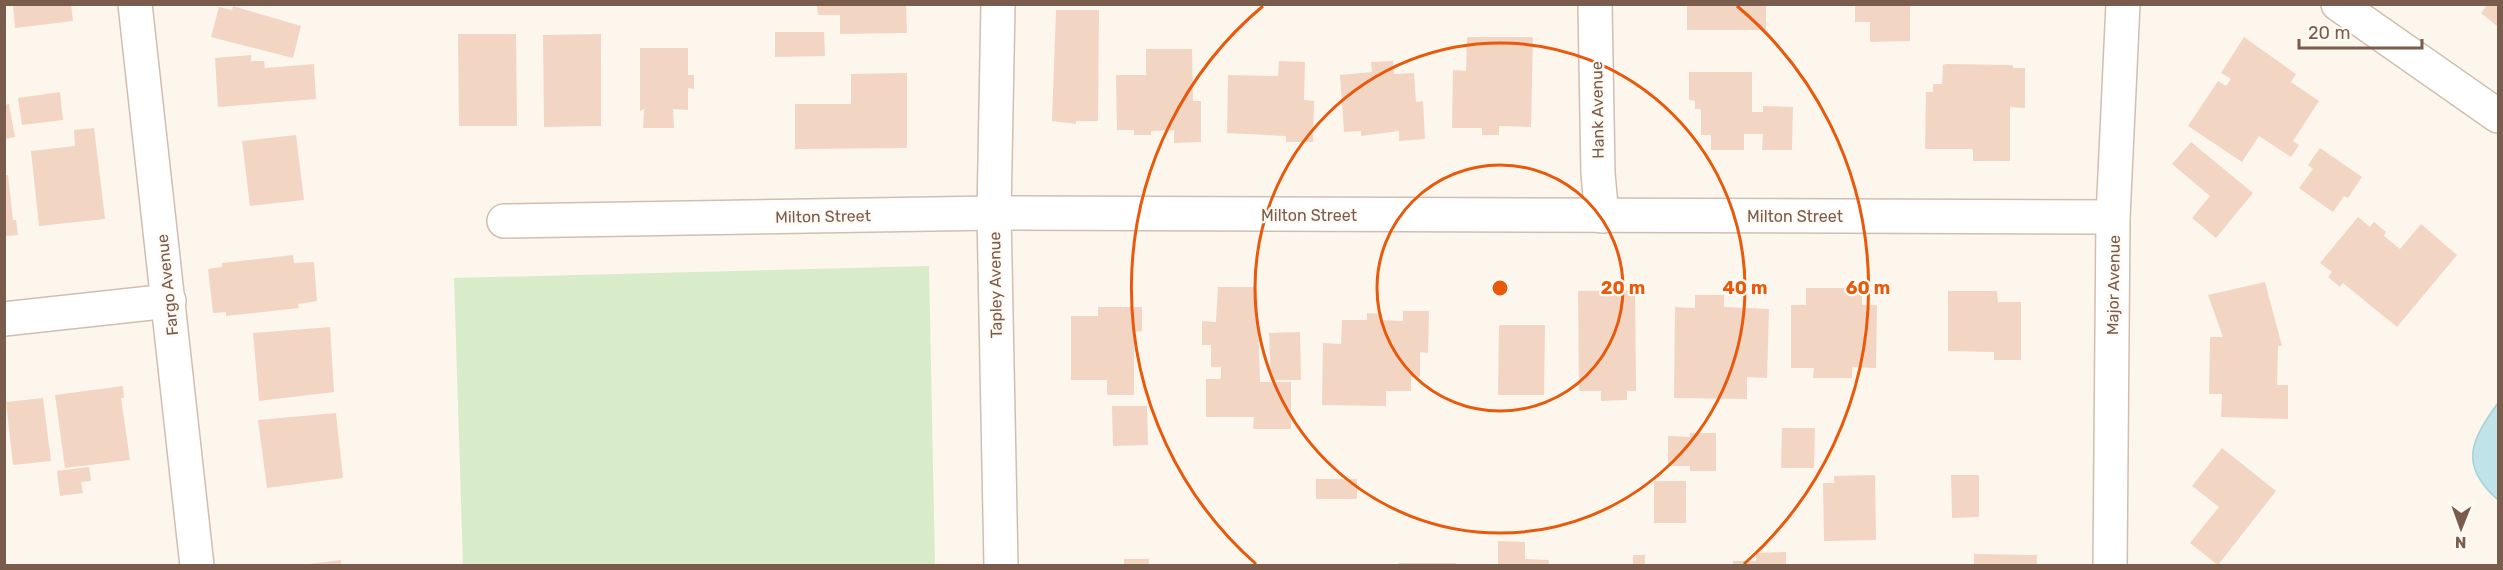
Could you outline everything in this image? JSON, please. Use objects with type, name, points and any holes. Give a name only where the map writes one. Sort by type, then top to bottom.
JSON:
[{"type":"street","name":"Tapley Avenue","points":[[998,4],[994,213],[1000,566]]},
{"type":"street","name":"Hank Avenue","points":[[1595,4],[1598,174],[1602,216]]},
{"type":"street","name":"Major Avenue","points":[[2110,566],[2113,217],[2123,4]]},
{"type":"street","points":[[2338,4],[2499,116]]},
{"type":"street","name":"Fargo Avenue","points":[[138,8],[197,566]]},
{"type":"street","name":"Milton Street","points":[[504,221],[994,213],[2113,217]]},
{"type":"street","points":[[4,319],[169,301]]},
{"type":"green space","points":[[929,266],[935,565],[463,565],[454,278]]},
{"type":"water","points":[[2498,403],[2498,500],[2477,475],[2473,464],[2473,452],[2481,429]]},
{"type":"building","points":[[13,4],[71,4],[73,21],[15,28]]},
{"type":"building","points":[[817,4],[906,4],[907,33],[840,34],[840,15],[818,15]]},
{"type":"building","points":[[1855,4],[1910,4],[1910,41],[1870,42],[1870,22],[1855,22]]},
{"type":"building","points":[[2488,4],[2498,4],[2497,26],[2481,13]]},
{"type":"building","points":[[1687,5],[1766,5],[1766,30],[1687,30]]},
{"type":"building","points":[[233,6],[301,26],[293,58],[211,37],[219,7],[232,10]]},
{"type":"building","points":[[1056,10],[1099,10],[1098,121],[1076,121],[1076,124],[1052,121]]},
{"type":"building","points":[[775,32],[824,32],[825,56],[775,57]]},
{"type":"building","points":[[458,34],[516,34],[517,126],[459,126]]},
{"type":"building","points":[[601,34],[601,126],[544,127],[543,35]]},
{"type":"building","points":[[1467,37],[1533,37],[1531,127],[1499,126],[1499,135],[1482,135],[1482,128],[1452,128],[1453,70],[1466,71]]},
{"type":"building","points":[[2244,37],[2296,74],[2291,82],[2319,101],[2293,141],[2299,145],[2291,157],[2259,136],[2242,162],[2188,126],[2218,81],[2226,86],[2231,79],[2221,73]]},
{"type":"building","points":[[640,48],[688,48],[688,75],[694,75],[694,89],[688,88],[688,110],[673,109],[674,128],[643,128],[644,109],[640,111]]},
{"type":"building","points":[[1146,49],[1192,49],[1193,101],[1201,101],[1201,142],[1174,143],[1174,130],[1151,131],[1151,135],[1134,135],[1134,130],[1117,130],[1116,75],[1146,75]]},
{"type":"building","points":[[251,55],[251,61],[264,61],[265,68],[314,64],[316,99],[218,107],[215,58]]},
{"type":"building","points":[[1279,61],[1305,62],[1304,100],[1314,101],[1313,142],[1286,142],[1286,136],[1227,133],[1228,75],[1278,76]]},
{"type":"building","points":[[1393,61],[1394,74],[1414,73],[1416,102],[1423,101],[1425,139],[1399,141],[1399,131],[1361,136],[1361,131],[1344,132],[1340,75],[1372,72],[1371,62]]},
{"type":"building","points":[[1943,65],[2013,65],[2013,68],[2025,68],[2025,108],[2010,107],[2010,161],[1973,161],[1973,149],[1925,149],[1926,92],[1933,92],[1933,84],[1942,84]]},
{"type":"building","points":[[1689,72],[1752,72],[1752,112],[1763,112],[1763,106],[1793,107],[1792,150],[1762,150],[1763,134],[1744,134],[1744,150],[1711,150],[1711,135],[1701,135],[1701,109],[1695,109],[1695,101],[1689,100]]},
{"type":"building","points":[[907,73],[907,148],[795,149],[795,104],[851,104],[851,74]]},
{"type":"building","points":[[60,92],[63,120],[22,125],[18,98]]},
{"type":"building","points":[[9,104],[15,137],[4,139],[4,105]]},
{"type":"building","points":[[94,128],[105,219],[39,226],[31,151],[75,146],[74,130]]},
{"type":"building","points":[[296,135],[304,200],[250,206],[242,141]]},
{"type":"building","points":[[2191,142],[2253,193],[2216,238],[2192,218],[2210,196],[2172,164]]},
{"type":"building","points":[[2320,148],[2362,177],[2348,198],[2344,196],[2333,212],[2299,188],[2313,169],[2308,165]]},
{"type":"building","points":[[4,175],[8,175],[13,220],[16,220],[18,235],[4,236]]},
{"type":"building","points":[[2358,217],[2370,227],[2374,222],[2386,232],[2384,236],[2400,249],[2421,224],[2457,255],[2397,327],[2343,283],[2340,287],[2328,277],[2332,272],[2320,263]]},
{"type":"building","points":[[293,255],[294,263],[314,262],[317,301],[298,304],[299,308],[226,316],[226,312],[213,313],[208,269],[222,267],[222,263]]},
{"type":"building","points":[[2265,282],[2282,346],[2278,346],[2277,385],[2288,385],[2288,419],[2221,417],[2222,394],[2209,394],[2210,337],[2223,337],[2208,295]]},
{"type":"building","points":[[1218,287],[1257,287],[1260,382],[1291,382],[1291,429],[1253,429],[1254,417],[1206,417],[1206,379],[1221,379],[1221,367],[1211,367],[1211,345],[1202,345],[1202,321],[1216,322]]},
{"type":"building","points":[[1806,288],[1862,288],[1862,305],[1877,305],[1876,368],[1852,367],[1852,378],[1813,378],[1814,368],[1791,368],[1791,305],[1806,305]]},
{"type":"building","points":[[1635,290],[1636,391],[1627,391],[1627,400],[1601,401],[1601,391],[1579,391],[1578,291]]},
{"type":"building","points":[[1948,291],[1997,291],[1998,302],[2021,302],[2021,360],[1994,360],[1994,352],[1948,351]]},
{"type":"building","points":[[1695,295],[1724,295],[1724,307],[1769,309],[1767,378],[1747,377],[1747,399],[1674,398],[1675,307],[1695,308]]},
{"type":"building","points":[[1098,307],[1142,307],[1142,331],[1134,332],[1134,395],[1107,395],[1107,380],[1071,380],[1071,316],[1098,316]]},
{"type":"building","points":[[1403,311],[1429,311],[1428,353],[1420,352],[1420,377],[1411,377],[1411,391],[1386,391],[1386,406],[1322,405],[1323,343],[1341,344],[1342,320],[1367,320],[1367,313],[1382,314],[1382,320],[1403,321]]},
{"type":"building","points":[[1499,325],[1545,325],[1544,395],[1498,395]]},
{"type":"building","points":[[330,327],[334,392],[259,401],[253,333]]},
{"type":"building","points":[[1300,332],[1301,380],[1271,380],[1269,333]]},
{"type":"building","points":[[123,386],[124,398],[121,398],[130,460],[65,468],[55,395]]},
{"type":"building","points":[[43,398],[51,461],[13,465],[6,402]]},
{"type":"building","points":[[1112,406],[1147,406],[1148,445],[1113,446]]},
{"type":"building","points":[[336,413],[343,478],[267,488],[258,420]]},
{"type":"building","points":[[1782,428],[1815,428],[1814,468],[1781,468]]},
{"type":"building","points":[[1690,433],[1716,433],[1716,471],[1690,471],[1690,466],[1668,466],[1668,436],[1690,437]]},
{"type":"building","points":[[2222,448],[2276,491],[2218,565],[2190,543],[2219,507],[2192,486]]},
{"type":"building","points":[[89,467],[91,481],[81,482],[83,493],[60,496],[57,471]]},
{"type":"building","points":[[1875,475],[1876,540],[1824,541],[1823,483],[1834,483],[1834,476]]},
{"type":"building","points":[[1951,475],[1979,475],[1979,517],[1952,518]]},
{"type":"building","points":[[1316,479],[1357,479],[1357,499],[1316,499]]},
{"type":"building","points":[[1654,481],[1686,481],[1686,523],[1654,523]]},
{"type":"building","points":[[1498,541],[1525,542],[1525,559],[1549,560],[1549,566],[1498,566]]},
{"type":"building","points":[[1786,552],[1786,566],[1733,566],[1733,561],[1756,561],[1756,553]]},
{"type":"building","points":[[1974,554],[2037,555],[2037,566],[1974,566]]},
{"type":"building","points":[[1633,555],[1645,555],[1645,566],[1633,566]]},
{"type":"building","points":[[1124,559],[1149,559],[1149,566],[1124,566]]},
{"type":"building","points":[[341,560],[341,566],[309,566],[309,564]]},
{"type":"building","points":[[1398,563],[1456,563],[1456,566],[1398,566]]}]
